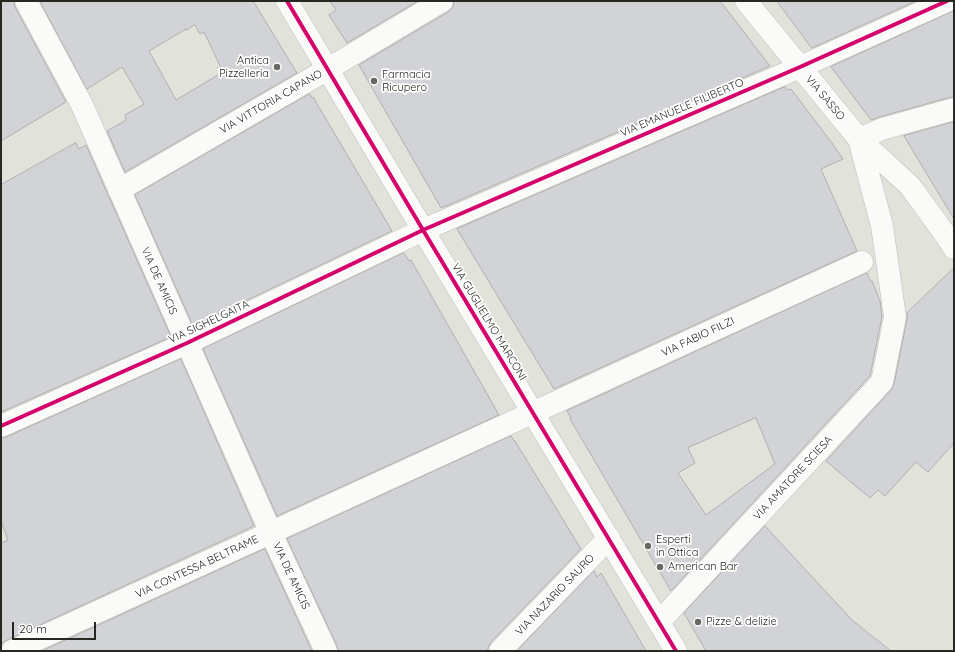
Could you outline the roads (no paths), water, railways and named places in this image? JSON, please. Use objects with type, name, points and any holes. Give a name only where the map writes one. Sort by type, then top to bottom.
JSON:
[{"type":"street","name":"VIA DE AMICIS","points":[[26,1],[82,105],[271,533],[326,651]]},
{"type":"street","name":"VIA GUGLIELMO MARCONI","points":[[287,1],[676,651]]},
{"type":"street","name":"VIA VITTORIA CAPANO","points":[[119,190],[442,1]]},
{"type":"street","name":"VIA SASSO","points":[[746,1],[860,139],[910,186],[954,248]]},
{"type":"street","name":"VIA EMANUELE FILIBERTO","points":[[423,230],[800,67],[947,1]]},
{"type":"street","points":[[860,139],[882,129],[954,109]]},
{"type":"street","name":"VIA AMATORE SCIESA","points":[[659,622],[882,382],[895,317],[882,226],[860,139]]},
{"type":"street","name":"VIA SIGHELGAITA","points":[[1,426],[187,343],[423,230]]},
{"type":"street","name":"VIA FABIO FILZI","points":[[534,412],[862,262]]},
{"type":"street","name":"VIA CONTESSA BELTRAME","points":[[12,651],[534,412]]},
{"type":"street","name":"VIA NAZARIO SAURO","points":[[500,651],[609,538]]},
{"type":"place","name":"Antica Pizzelleria","points":[[277,67]]},
{"type":"place","name":"Farmacia Ricupero","points":[[374,81]]},
{"type":"place","name":"Esperti in Ottica","points":[[648,546]]},
{"type":"place","name":"American Bar","points":[[660,567]]},
{"type":"place","name":"Pizze & delizie","points":[[698,622]]}]
